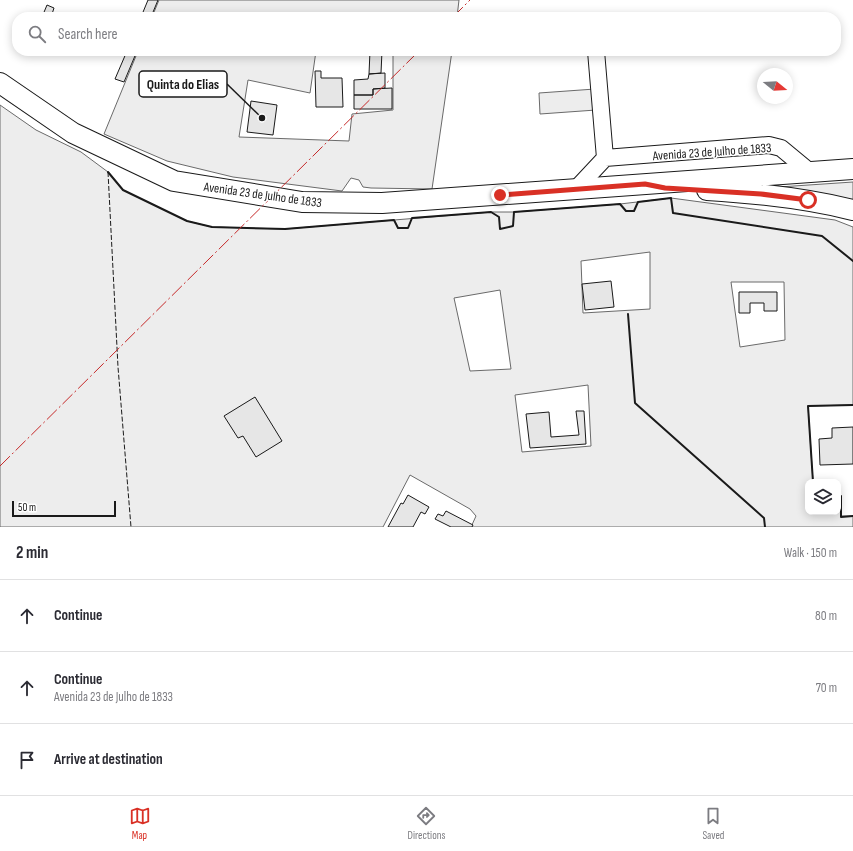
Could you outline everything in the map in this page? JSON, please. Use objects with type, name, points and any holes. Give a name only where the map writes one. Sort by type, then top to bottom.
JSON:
[{"type":"main road","name":"Avenida 23 de Julho de 1833","points":[[0,83],[73,133],[174,181],[271,198],[332,204],[382,203],[853,168]]},
{"type":"main road","points":[[645,184],[665,188],[785,197],[808,200],[853,210]]},
{"type":"street","points":[[576,189],[605,158],[596,56]]},
{"type":"street","name":"Avenida 23 de Julho de 1833","points":[[605,158],[768,145],[781,148],[810,172]]},
{"type":"shaded area","points":[[159,0],[459,0],[458,12],[154,12]]},
{"type":"shaded area","points":[[136,56],[315,56],[310,93],[248,80],[239,137],[349,141],[352,114],[393,110],[393,56],[451,56],[432,189],[363,187],[359,180],[351,178],[342,191],[233,177],[167,161],[104,134]]},
{"type":"shaded area","points":[[595,89],[596,110],[540,114],[539,93]]},
{"type":"shaded area","points":[[0,105],[36,130],[81,152],[108,172],[123,190],[187,221],[212,227],[285,229],[491,212],[514,212],[620,204],[671,198],[835,220],[853,227],[853,405],[808,406],[813,479],[805,479],[805,515],[853,516],[853,527],[471,527],[476,516],[470,509],[410,475],[383,527],[0,527]],"holes":[[[650,252],[650,309],[583,313],[581,261]],[[731,282],[784,282],[785,340],[740,347]],[[500,290],[511,369],[470,371],[454,298]],[[588,385],[591,446],[522,452],[515,395]]]},
{"type":"shaded area","points":[[853,182],[853,205],[779,187]]},
{"type":"building","points":[[148,0],[158,0],[153,12],[143,12]]},
{"type":"building","points":[[47,5],[54,8],[53,12],[44,12]]},
{"type":"building","points":[[125,56],[135,56],[124,82],[115,79]]},
{"type":"building","points":[[370,56],[382,56],[381,73],[369,74]]},
{"type":"building","points":[[315,71],[321,71],[321,78],[342,78],[343,107],[316,107]]},
{"type":"building","points":[[385,73],[385,88],[373,89],[373,95],[354,95],[354,80],[368,79],[369,74]]},
{"type":"building","points":[[392,88],[392,109],[354,109],[354,95],[373,95],[373,89]]},
{"type":"building","points":[[251,101],[277,105],[273,135],[247,132]]},
{"type":"building","points":[[611,281],[614,307],[585,310],[582,284]]},
{"type":"building","points":[[739,292],[777,292],[777,311],[764,311],[764,303],[750,303],[750,313],[739,313]]},
{"type":"building","points":[[255,397],[282,441],[256,457],[243,436],[238,438],[224,416]]},
{"type":"building","points":[[576,411],[584,411],[586,444],[530,448],[526,414],[549,412],[551,437],[579,435]]},
{"type":"building","points":[[853,427],[853,464],[820,465],[819,439],[832,438],[832,428]]},
{"type":"building","points":[[408,495],[429,507],[425,514],[421,512],[413,527],[388,527],[401,503],[403,504]]},
{"type":"building","points":[[446,511],[473,525],[472,527],[451,527],[435,519],[438,514],[443,516]]},
{"type":"fence","points":[[108,172],[118,367],[131,527]]},
{"type":"wall","points":[[108,172],[123,190],[187,221],[212,227],[285,229],[394,220],[398,228],[408,228],[412,218],[491,212],[499,217],[500,229],[513,226],[514,212],[620,204],[626,211],[634,211],[638,202],[671,198],[673,213],[822,236],[853,261]]},
{"type":"wall","points":[[628,314],[635,403],[764,518],[765,527]]},
{"type":"wall","points":[[813,479],[808,406],[853,405]]},
{"type":"wall","points":[[841,515],[841,517],[853,516]]},
{"type":"power","points":[[458,12],[470,0]]},
{"type":"power","points":[[0,466],[414,56]]},
{"type":"place","name":"Quinta do Elias","points":[[262,118]]},
{"type":"route","points":[[500,195],[645,184],[665,188],[761,194],[808,200]]}]
